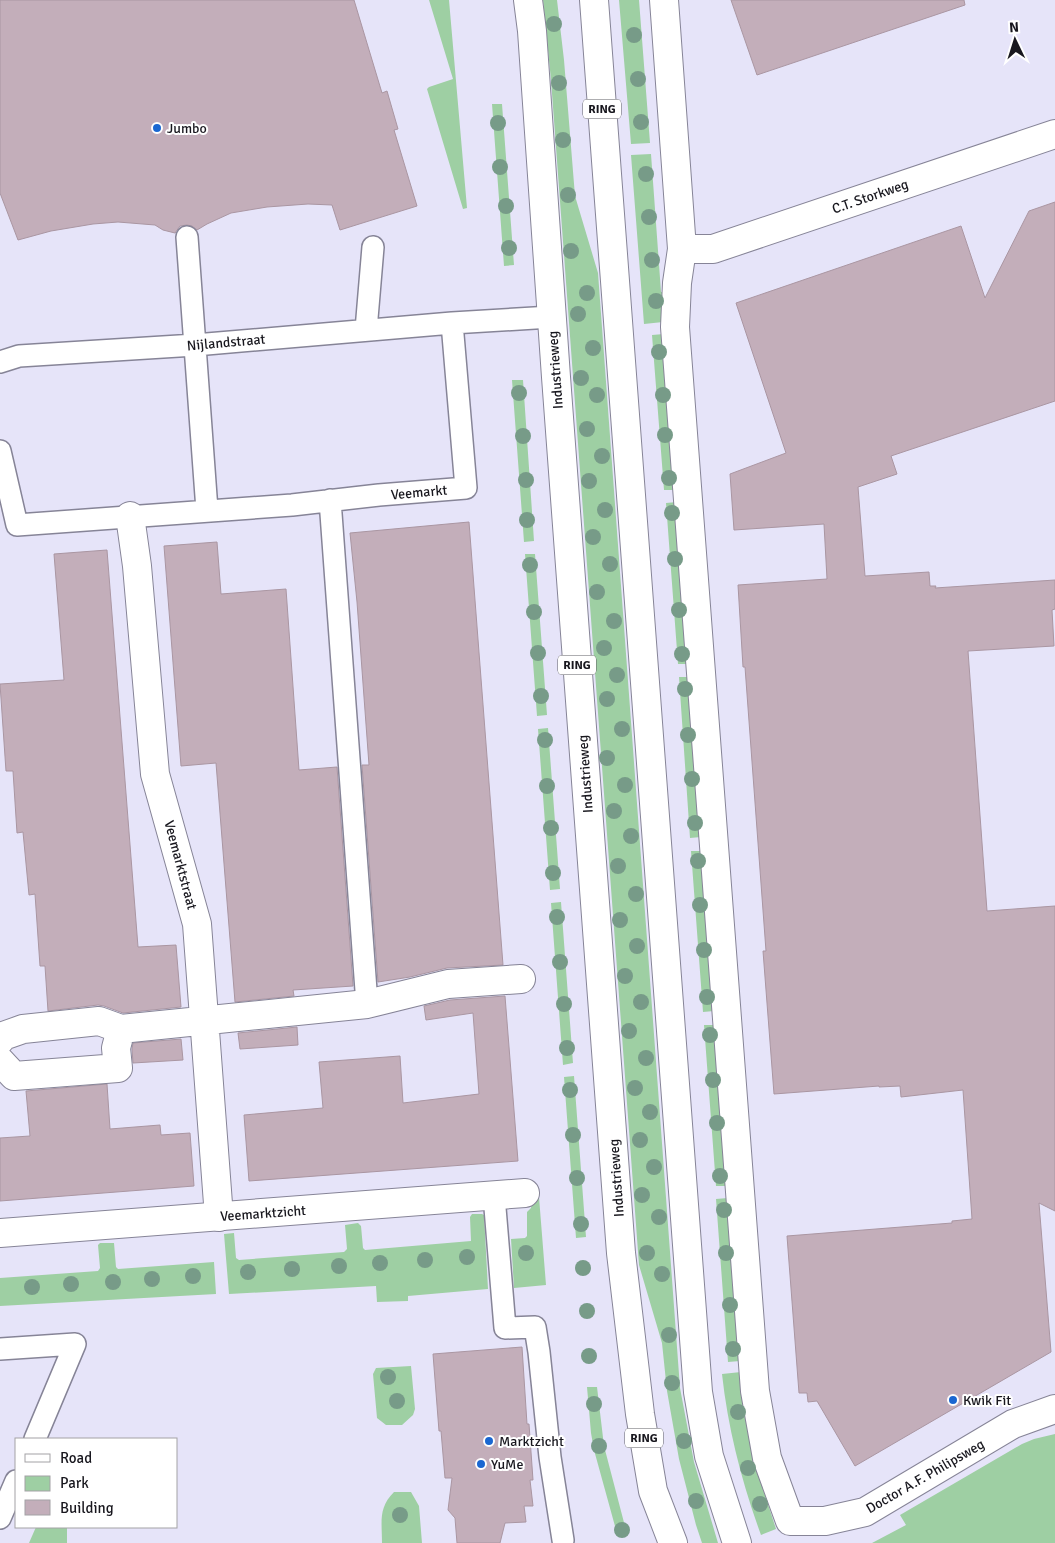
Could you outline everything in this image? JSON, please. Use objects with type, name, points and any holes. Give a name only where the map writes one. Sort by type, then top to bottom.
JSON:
[{"type":"street","name":"Industrieweg","points":[[528,0],[621,1253],[640,1414],[653,1491],[673,1543]]},
{"type":"street","name":"RING","points":[[594,0],[698,1392],[709,1456],[737,1543]]},
{"type":"street","points":[[664,0],[682,249]]},
{"type":"street","name":"C.T. Storkweg","points":[[682,249],[713,249],[1055,134]]},
{"type":"street","name":"Doctor A.F. Philipsweg","points":[[682,249],[680,274],[677,283],[675,328],[755,1391],[767,1458],[790,1521],[825,1521],[865,1512],[1013,1424],[1055,1409]]},
{"type":"street","name":"Veemarktstraat","points":[[130,516],[137,566],[156,774],[197,924],[219,1217]]},
{"type":"street","points":[[0,1040],[3,1036],[23,1029],[99,1022],[121,1029],[367,1004],[448,984],[521,979]]},
{"type":"street","points":[[0,1062],[14,1076],[118,1068],[116,1048],[121,1029]]},
{"type":"street","name":"Veemarktzicht","points":[[0,1233],[525,1193]]},
{"type":"lane","points":[[188,237],[207,510]]},
{"type":"lane","points":[[366,330],[373,247]]},
{"type":"lane","name":"Nijlandstraat","points":[[0,362],[19,356],[195,345],[452,323],[551,317]]},
{"type":"lane","name":"Veemarkt","points":[[0,451],[17,525],[292,505],[466,488],[452,323]]},
{"type":"lane","points":[[330,500],[367,1004]]},
{"type":"lane","points":[[494,1196],[505,1328],[535,1327],[550,1457],[563,1540]]},
{"type":"lane","points":[[0,1349],[75,1344],[34,1438]]},
{"type":"lane","points":[[0,1518],[15,1483]]},
{"type":"green space","points":[[429,0],[449,0],[467,208],[463,209],[427,89],[453,79]]},
{"type":"green space","points":[[543,0],[557,0],[575,196],[598,273],[680,1388],[694,1462],[718,1543],[702,1543],[696,1525],[679,1459],[667,1391],[662,1343],[639,1265],[551,80]]},
{"type":"green space","points":[[619,0],[639,0],[650,143],[631,144]]},
{"type":"green space","points":[[492,104],[502,104],[514,265],[504,266]]},
{"type":"green space","points":[[651,154],[663,322],[644,324],[631,155]]},
{"type":"green space","points":[[664,334],[676,490],[664,490],[652,335]]},
{"type":"green space","points":[[512,380],[523,380],[534,541],[524,542]]},
{"type":"green space","points":[[677,502],[689,664],[678,664],[666,503]]},
{"type":"green space","points":[[525,554],[535,554],[547,715],[537,716]]},
{"type":"green space","points":[[679,677],[690,677],[701,837],[690,838]]},
{"type":"green space","points":[[548,728],[560,889],[550,890],[538,729]]},
{"type":"green space","points":[[691,851],[702,851],[714,1011],[703,1012]]},
{"type":"green space","points":[[561,902],[573,1063],[563,1065],[551,903]]},
{"type":"green space","points":[[704,1025],[715,1025],[727,1186],[716,1186]]},
{"type":"green space","points":[[574,1076],[586,1237],[576,1238],[564,1077]]},
{"type":"green space","points":[[539,1197],[546,1285],[514,1288],[511,1239],[525,1238],[527,1236],[527,1212],[531,1208],[534,1198]]},
{"type":"green space","points":[[728,1198],[740,1361],[728,1362],[716,1199]]},
{"type":"green space","points":[[472,1214],[484,1215],[488,1289],[408,1296],[408,1301],[377,1302],[376,1286],[229,1294],[224,1234],[234,1233],[236,1258],[239,1260],[344,1252],[347,1249],[345,1225],[358,1223],[361,1226],[363,1248],[365,1250],[471,1241],[470,1217]]},
{"type":"green space","points":[[100,1243],[114,1243],[116,1267],[118,1269],[214,1262],[216,1294],[0,1306],[0,1278],[98,1271],[100,1268],[98,1245]]},
{"type":"green space","points":[[411,1366],[415,1409],[413,1415],[402,1425],[386,1425],[377,1418],[373,1374],[376,1368]]},
{"type":"green space","points":[[741,1372],[758,1473],[776,1529],[761,1535],[737,1456],[722,1374]]},
{"type":"green space","points":[[587,1387],[597,1387],[604,1446],[627,1534],[618,1537],[594,1450]]},
{"type":"green space","points":[[1055,1434],[1055,1543],[872,1543],[906,1525],[900,1515],[1022,1444]]},
{"type":"green space","points":[[394,1492],[411,1492],[419,1506],[422,1543],[382,1543],[383,1510]]},
{"type":"green space","points":[[36,1528],[67,1528],[67,1543],[29,1543]]},
{"type":"building","points":[[0,0],[354,0],[382,93],[387,91],[398,129],[394,130],[417,206],[340,230],[332,205],[308,204],[267,207],[231,213],[197,230],[192,226],[180,226],[175,233],[163,230],[155,225],[118,222],[51,231],[18,240],[0,193]]},
{"type":"building","points":[[731,0],[964,0],[965,5],[757,75]]},
{"type":"building","points":[[1055,202],[1055,401],[891,456],[897,474],[858,487],[865,576],[929,572],[930,586],[936,586],[935,588],[1055,580],[1055,609],[1052,610],[1054,646],[968,651],[987,911],[1055,906],[1055,1211],[1039,1203],[1051,1352],[855,1466],[817,1401],[808,1402],[807,1393],[799,1393],[787,1236],[952,1223],[952,1221],[972,1219],[963,1090],[901,1097],[900,1086],[879,1086],[774,1094],[763,951],[766,951],[738,585],[827,579],[824,524],[734,530],[730,474],[786,453],[736,303],[961,226],[985,298],[1029,211]]},
{"type":"building","points":[[469,522],[503,965],[447,968],[378,982],[362,765],[369,765],[350,533]]},
{"type":"building","points":[[217,542],[221,594],[286,589],[299,770],[337,767],[353,986],[293,990],[294,996],[235,1002],[216,763],[181,766],[164,546]]},
{"type":"building","points":[[107,550],[138,947],[176,945],[181,1007],[123,1013],[98,1005],[48,1011],[45,966],[40,966],[35,894],[29,895],[23,832],[17,833],[13,771],[6,771],[0,684],[64,680],[54,554]]},
{"type":"building","points":[[505,996],[518,1161],[249,1181],[244,1115],[323,1108],[319,1062],[400,1056],[403,1103],[479,1094],[473,1013],[426,1020],[424,1006],[450,1000]]},
{"type":"building","points":[[297,1027],[298,1045],[240,1049],[238,1033]]},
{"type":"building","points":[[181,1039],[183,1060],[133,1063],[133,1043]]},
{"type":"building","points":[[107,1084],[110,1129],[160,1125],[161,1135],[190,1133],[194,1186],[0,1201],[0,1138],[30,1136],[26,1091]]},
{"type":"building","name":"Marktzicht","points":[[522,1347],[533,1480],[530,1480],[533,1506],[524,1506],[526,1522],[505,1523],[500,1543],[457,1543],[455,1518],[448,1510],[452,1478],[445,1478],[433,1354]]},
{"type":"place","name":"Jumbo","points":[[157,128]]},
{"type":"place","name":"Kwik Fit","points":[[953,1400]]},
{"type":"place","name":"Marktzicht","points":[[489,1441]]},
{"type":"place","name":"YuMe","points":[[481,1464]]}]
